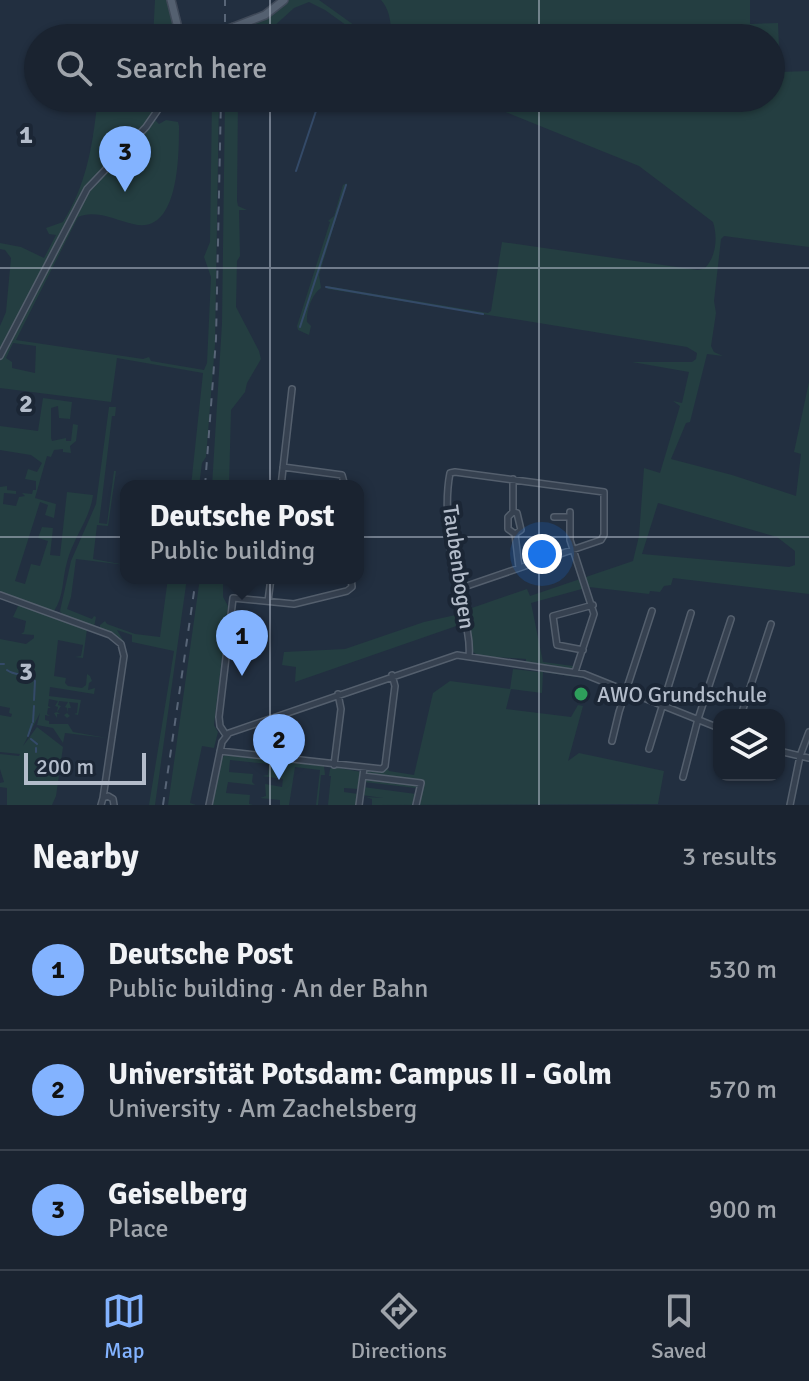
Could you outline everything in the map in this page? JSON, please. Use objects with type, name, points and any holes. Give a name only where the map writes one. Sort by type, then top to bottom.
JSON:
[{"type":"main road","points":[[171,0],[180,24]]},
{"type":"main road","points":[[242,24],[265,15],[284,0]]},
{"type":"street","points":[[0,356],[87,189],[156,112]]},
{"type":"street","points":[[282,480],[292,389]]},
{"type":"street","points":[[283,467],[342,475],[343,480]]},
{"type":"street","name":"Taubenbogen","points":[[469,657],[450,528],[449,477],[455,472],[513,479]]},
{"type":"street","points":[[458,589],[519,568],[573,549],[604,537],[604,492],[513,479],[513,512],[520,516],[521,528],[515,534],[519,568]]},
{"type":"street","points":[[554,517],[570,514],[569,537],[593,605],[594,619],[575,672]]},
{"type":"street","points":[[268,601],[270,584]]},
{"type":"street","points":[[226,735],[219,717],[232,599],[239,597],[294,604],[347,591],[352,584]]},
{"type":"street","points":[[0,595],[110,635],[123,647],[104,800],[116,804]]},
{"type":"street","points":[[583,650],[558,646],[553,616],[593,605]]},
{"type":"street","points":[[612,741],[652,611]]},
{"type":"street","points":[[649,749],[691,613]]},
{"type":"street","points":[[683,777],[698,719],[731,619]]},
{"type":"street","points":[[743,709],[771,624]]},
{"type":"street","points":[[209,805],[226,735],[448,657],[469,657],[575,672],[713,725]]},
{"type":"street","points":[[220,751],[380,770],[385,766],[395,686],[392,675]]},
{"type":"street","points":[[334,765],[341,709],[338,694]]},
{"type":"street","points":[[790,805],[800,756],[809,732]]},
{"type":"street","points":[[785,752],[809,758]]},
{"type":"street","points":[[359,805],[364,768]]},
{"type":"street","points":[[363,776],[421,783],[416,805]]},
{"type":"green space","points":[[155,0],[168,0],[173,24],[154,24]]},
{"type":"green space","points":[[287,0],[319,0],[352,24],[344,24],[309,2],[294,8],[276,24],[249,24],[269,15]]},
{"type":"green space","points":[[381,0],[750,0],[750,24],[391,24]]},
{"type":"green space","points":[[809,71],[809,247],[724,236],[721,239],[711,346],[714,352],[723,356],[707,354],[690,422],[686,423],[671,459],[796,496],[801,454],[794,452],[809,382],[809,594],[673,578],[671,585],[649,594],[589,587],[531,603],[543,662],[573,666],[572,670],[526,663],[526,659],[479,656],[473,652],[466,610],[527,589],[530,596],[633,561],[639,536],[644,468],[660,473],[680,406],[673,401],[682,403],[689,372],[632,362],[692,362],[697,353],[687,347],[328,289],[327,286],[488,313],[491,311],[502,242],[698,270],[705,268],[715,246],[713,222],[639,166],[506,112],[785,112],[785,72]],"holes":[[[658,503],[777,537],[795,551],[795,565],[789,567],[642,554]]]},
{"type":"green space","points":[[96,112],[155,112],[152,117],[159,124],[166,120],[178,122],[177,173],[168,206],[160,218],[148,224],[133,224],[98,215],[78,217],[16,340],[143,359],[149,357],[151,361],[204,370],[207,363],[211,277],[204,257],[210,242],[212,112],[219,112],[215,345],[206,457],[200,480],[192,480],[203,373],[117,358],[111,402],[0,388],[0,361],[77,212],[0,353],[0,326],[6,312],[11,258],[0,249],[0,243],[21,247],[44,258],[56,235],[49,234],[46,228],[63,222],[71,208],[83,180]],"holes":[[[13,343],[36,346],[35,373],[12,368],[12,362],[6,358]]]},
{"type":"green space","points":[[225,112],[238,112],[237,201],[238,206],[247,210],[239,210],[240,256],[237,261],[236,307],[261,359],[245,392],[231,410],[229,480],[212,480],[222,323]]},
{"type":"green space","points":[[347,183],[319,275],[321,288],[309,308],[309,335],[298,330],[297,326],[328,221],[334,216],[343,185]]},
{"type":"green space","points":[[43,398],[72,402],[70,419],[59,418],[58,406],[51,408],[51,438],[52,441],[66,438],[66,441],[71,441],[73,424],[78,425],[76,441],[70,446],[71,453],[63,452],[63,449],[54,450],[51,457],[47,456],[35,498],[56,504],[54,518],[45,515],[48,505],[40,502],[15,581],[25,584],[31,564],[40,566],[48,541],[38,538],[42,527],[53,528],[50,555],[60,556],[67,492],[93,495],[89,512],[70,553],[54,611],[0,592],[0,487],[7,486],[7,490],[16,491],[16,494],[4,493],[3,504],[16,506],[19,497],[25,496],[22,493],[32,494],[36,490],[36,481],[25,479],[28,469],[37,472],[42,463],[31,455],[0,450],[0,426],[38,431]]},
{"type":"green space","points":[[109,407],[116,407],[115,416],[112,416],[99,523],[107,524],[116,471],[108,526],[97,525],[93,559],[120,564],[76,559],[67,609],[92,619],[96,617],[94,627],[63,616],[60,611],[71,561],[96,504]]},
{"type":"green space","points":[[167,584],[186,584],[155,805],[149,805],[174,651],[132,642],[132,635],[117,630],[124,642],[112,632],[100,629],[100,625],[105,621],[135,634],[160,637]]},
{"type":"green space","points":[[199,584],[223,584],[223,597],[228,606],[214,725],[218,732],[214,748],[202,746],[190,803],[196,805],[168,805]]},
{"type":"green space","points":[[19,604],[87,629],[83,658],[75,657],[81,656],[83,645],[58,640],[54,676],[66,678],[68,686],[82,688],[86,685],[87,674],[92,681],[88,690],[95,688],[94,694],[50,687],[49,696],[81,700],[78,715],[74,714],[77,713],[78,703],[69,702],[71,708],[67,713],[65,707],[68,702],[59,701],[58,705],[61,706],[57,712],[58,707],[55,706],[58,701],[49,699],[48,706],[51,708],[48,708],[47,714],[50,716],[45,715],[45,720],[49,724],[68,724],[73,732],[107,738],[65,733],[63,743],[53,728],[37,725],[40,713],[23,746],[37,727],[63,747],[52,805],[7,805],[7,788],[0,787],[0,783],[4,782],[0,754],[20,754],[0,752],[0,715],[11,717],[12,714],[9,713],[10,708],[0,706],[0,639],[26,644],[34,638],[34,635],[21,634],[26,621],[13,617]]},
{"type":"green space","points":[[460,614],[465,623],[295,682],[296,667],[282,665],[284,652],[345,649],[424,622]]},
{"type":"green space","points":[[513,669],[540,672],[541,669],[584,675],[591,679],[543,672],[542,693],[511,689],[506,709],[571,717],[578,705],[583,706],[568,761],[579,753],[664,771],[658,804],[372,805],[372,799],[366,797],[383,798],[362,795],[363,787],[416,794],[416,788],[364,782],[365,779],[416,784],[419,789],[421,784],[367,775],[365,772],[381,771],[386,766],[389,771],[414,775],[433,693],[450,681],[510,689]]},
{"type":"green space","points":[[225,755],[324,766],[318,805],[320,770],[295,767],[289,805],[280,805],[280,800],[260,798],[266,796],[265,784],[282,787],[283,779],[262,776],[268,775],[269,764],[230,760],[229,772],[253,774],[252,782],[255,785],[228,782],[226,793],[250,795],[249,804],[253,805],[212,805],[221,759]]},
{"type":"green space","points":[[333,767],[362,772],[358,789],[344,788],[344,792],[358,794],[357,805],[328,805],[329,776]]},
{"type":"waterway","points":[[296,171],[316,112]]},
{"type":"waterway","points":[[300,327],[346,185]]},
{"type":"waterway","points":[[326,287],[483,314]]},
{"type":"waterway","points":[[7,670],[29,676],[35,681],[34,700]]},
{"type":"waterway","points":[[33,722],[34,706]]},
{"type":"waterway","points":[[28,736],[32,724]]},
{"type":"waterway","points":[[31,739],[37,744]]},
{"type":"railway","points":[[225,0],[225,24]]},
{"type":"railway","points":[[205,480],[216,339],[221,112]]},
{"type":"railway","points":[[163,805],[195,584]]},
{"type":"place","name":"Geiselberg","points":[[125,192]]},
{"type":"place","name":"Deutsche Post","points":[[242,676]]},
{"type":"place","name":"AWO Grundschule","points":[[581,694]]},
{"type":"place","name":"Universität Potsdam: Campus II - Golm","points":[[279,780]]}]
